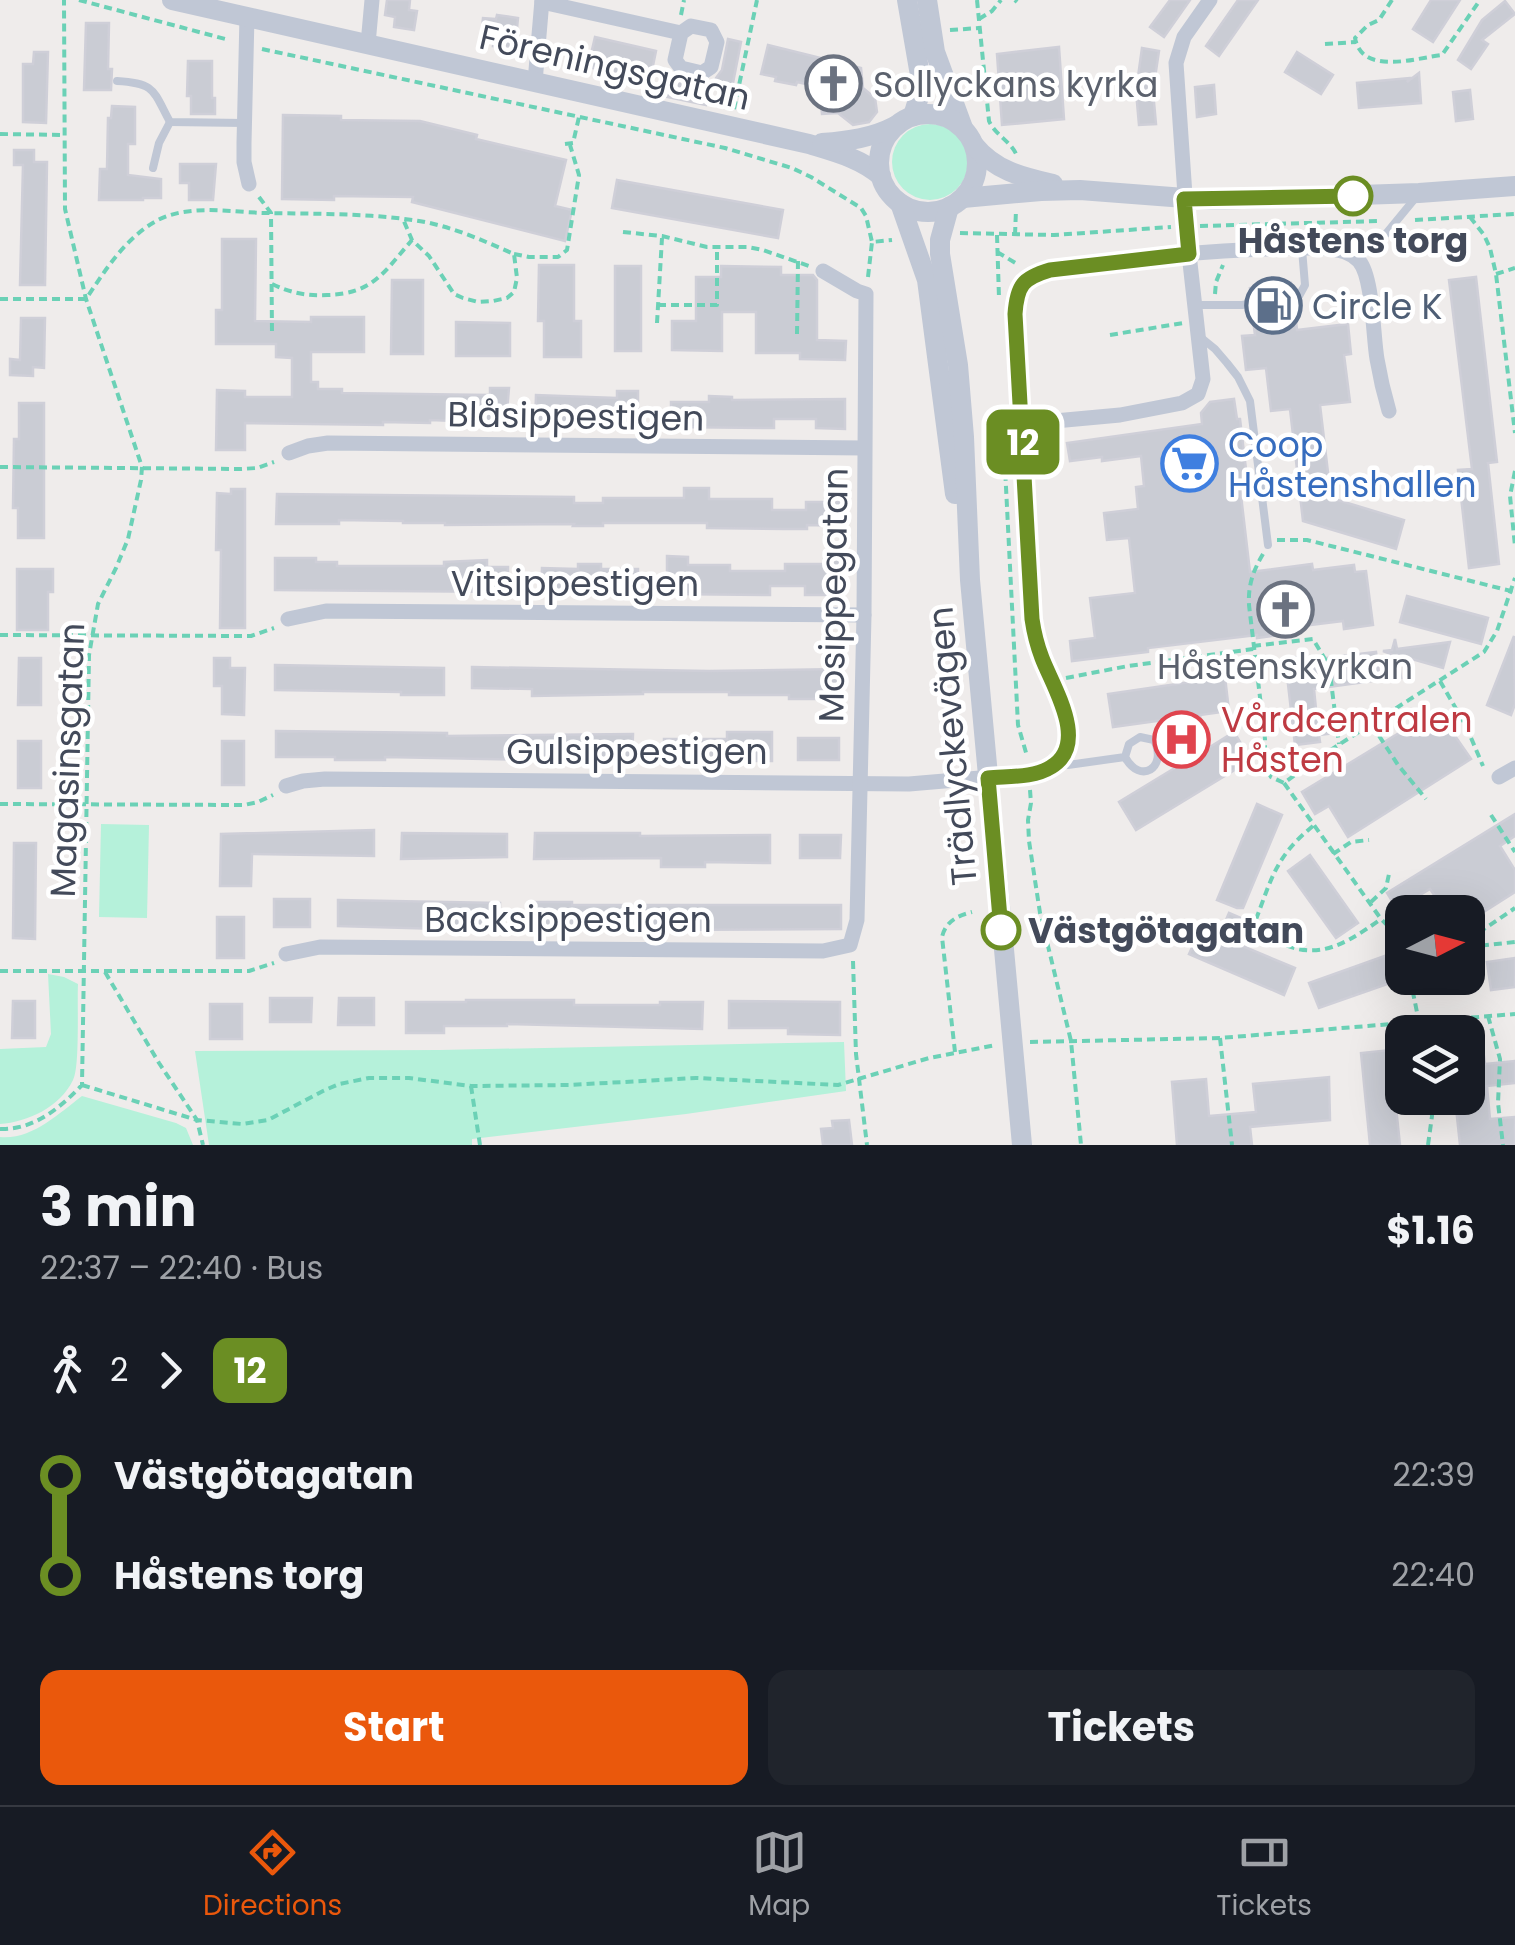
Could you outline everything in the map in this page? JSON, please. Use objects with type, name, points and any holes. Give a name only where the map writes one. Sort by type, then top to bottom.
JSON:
[{"type":"street","name":"Föreningsgatan","points":[[172,0],[241,10],[535,82],[728,138],[809,144],[855,140],[905,121]]},
{"type":"street","points":[[368,44],[372,0]]},
{"type":"street","points":[[907,0],[921,90],[905,121],[885,140],[879,158],[888,192],[900,203],[924,212],[1017,184],[1184,199],[1419,193],[1515,186]]},
{"type":"street","points":[[927,0],[935,52],[977,168],[974,179],[956,203]]},
{"type":"street","points":[[1022,424],[1120,415],[1191,400],[1198,394],[1203,380],[1184,199],[1176,63],[1184,37],[1210,0]]},
{"type":"street","points":[[535,82],[542,1],[681,33]]},
{"type":"street","points":[[241,10],[246,44],[244,162],[249,184]]},
{"type":"street","points":[[905,121],[936,114],[952,120],[1017,184]]},
{"type":"street","name":"Föreningsgatan","points":[[809,144],[865,163],[881,176]]},
{"type":"street","name":"Trädlyckevägen","points":[[900,203],[928,280],[956,504],[970,580]]},
{"type":"street","name":"Trädlyckevägen","points":[[956,203],[940,240],[940,254],[958,366],[970,580],[1022,1145]]},
{"type":"street","points":[[988,778],[1033,780],[1054,766],[1068,741],[1068,722],[1036,641],[1032,619],[1015,314],[1018,293],[1025,281],[1050,270],[1189,254],[1302,249],[1347,253],[1357,259],[1368,280],[1377,360],[1388,411]]},
{"type":"street","name":"Mosippegatan","points":[[823,271],[866,294],[857,920],[850,945]]},
{"type":"street","name":"Blåsippestigen","points":[[289,453],[328,443],[864,448]]},
{"type":"street","name":"Vitsippestigen","points":[[288,619],[326,611],[864,615]]},
{"type":"street","points":[[1500,777],[1515,768]]},
{"type":"street","name":"Gulsippestigen","points":[[286,786],[325,780],[908,784],[988,778]]},
{"type":"street","name":"Backsippestigen","points":[[286,954],[320,946],[823,951],[850,945]]},
{"type":"lane","points":[[117,81],[150,87],[170,122]]},
{"type":"lane","points":[[170,122],[244,122]]},
{"type":"lane","points":[[153,168],[158,143],[170,122]]},
{"type":"lane","points":[[1357,259],[1380,242],[1419,193]]},
{"type":"lane","points":[[1268,543],[1250,401],[1197,321],[1242,305],[1296,298],[1305,285],[1302,249]]},
{"type":"lane","points":[[1140,737],[1154,740],[1158,746],[1158,760],[1151,770],[1135,770],[1125,758],[1129,744],[1140,737]]},
{"type":"lane","points":[[1060,758],[1068,764],[1125,758]]},
{"type":"path","name":"Magasinsgatan","points":[[64,0],[63,197],[86,299],[142,467],[128,540],[98,604],[91,635],[82,1084]]},
{"type":"path","points":[[79,0],[246,44],[580,117],[728,138],[854,203],[866,216],[872,242]]},
{"type":"path","points":[[728,138],[757,0]]},
{"type":"path","points":[[977,0],[989,121],[997,136],[1016,152],[1015,235]]},
{"type":"path","points":[[979,19],[992,12],[1001,0]]},
{"type":"path","points":[[1392,0],[1379,20],[1359,32],[1356,42],[1360,52],[1374,60],[1442,55],[1480,0]]},
{"type":"path","points":[[946,27],[953,31],[980,28]]},
{"type":"path","points":[[1325,44],[1356,42]]},
{"type":"path","points":[[0,300],[86,299],[125,246],[156,221],[196,211],[403,219],[436,225],[514,254],[558,257],[567,250],[579,185],[568,144],[573,143],[580,117]]},
{"type":"path","points":[[0,134],[64,135]]},
{"type":"path","points":[[249,184],[271,213],[272,334]]},
{"type":"path","points":[[999,308],[996,235],[1515,214]]},
{"type":"path","points":[[1470,217],[1490,248],[1496,274],[1515,433]]},
{"type":"path","points":[[403,219],[412,240],[429,256],[454,294],[478,302],[507,298],[514,292],[518,278],[514,254]]},
{"type":"path","points":[[624,232],[717,248],[763,250],[823,271]]},
{"type":"path","points":[[657,323],[662,236]]},
{"type":"path","points":[[272,284],[302,295],[358,292],[381,275],[412,240]]},
{"type":"path","points":[[658,305],[717,304],[717,248]]},
{"type":"path","points":[[997,252],[1031,276]]},
{"type":"path","points":[[797,334],[798,261]]},
{"type":"path","points":[[1496,274],[1515,268]]},
{"type":"path","points":[[1110,335],[1197,321]]},
{"type":"path","points":[[1506,360],[1515,359]]},
{"type":"path","points":[[1002,402],[1018,725],[1033,780],[1029,841],[1040,913],[1071,1042],[1080,1145]]},
{"type":"path","points":[[0,467],[257,468],[289,453]]},
{"type":"path","points":[[1515,475],[1515,546]]},
{"type":"path","points":[[1385,923],[1284,782],[1271,777],[1264,766],[1266,738],[1248,590],[1251,576],[1268,543],[1307,540],[1513,592]]},
{"type":"path","points":[[1284,782],[1484,652],[1497,631],[1515,578]]},
{"type":"path","points":[[0,635],[251,636],[288,619]]},
{"type":"path","points":[[1069,689],[1063,678],[1313,640],[1329,666],[1339,747]]},
{"type":"path","points":[[1440,681],[1483,766]]},
{"type":"path","points":[[1372,725],[1426,800]]},
{"type":"path","points":[[0,804],[244,805],[270,798],[286,786]]},
{"type":"path","points":[[1491,815],[1515,852]]},
{"type":"path","points":[[1313,826],[1280,859],[1256,922],[1257,930],[1315,952],[1350,941],[1381,919]]},
{"type":"path","points":[[1333,854],[1357,840],[1369,840]]},
{"type":"path","points":[[1369,903],[1386,888],[1389,874]]},
{"type":"path","points":[[1485,931],[1515,908]]},
{"type":"path","points":[[955,1052],[942,937],[950,922],[972,912]]},
{"type":"path","points":[[1485,943],[1515,942]]},
{"type":"path","points":[[850,945],[856,1054],[867,1145]]},
{"type":"path","points":[[0,971],[249,971],[264,968],[286,954]]},
{"type":"path","points":[[104,971],[197,1120],[202,1145]]},
{"type":"path","points":[[1485,1016],[1515,1014]]},
{"type":"path","points":[[1488,1016],[1500,1058],[1498,1103],[1502,1145]]},
{"type":"path","points":[[1026,1042],[1220,1038],[1385,1025]]},
{"type":"path","points":[[1220,1038],[1232,1145]]},
{"type":"path","points":[[0,1128],[33,1124],[82,1084],[197,1120],[256,1123],[339,1084],[370,1078],[409,1078],[471,1086],[696,1078],[824,1086],[955,1052],[999,1045]]},
{"type":"path","points":[[471,1086],[480,1145]]},
{"type":"path","points":[[1428,1145],[1432,1115]]},
{"type":"green space","points":[[930,124],[957,135],[968,162],[957,189],[930,200],[903,189],[892,162],[903,135]]},
{"type":"green space","points":[[101,824],[149,825],[147,918],[99,917]]},
{"type":"green space","points":[[48,974],[78,984],[73,1080],[52,1105],[21,1120],[0,1124],[0,1049],[46,1047],[51,1034]]},
{"type":"green space","points":[[844,1042],[846,1091],[472,1139],[472,1145],[209,1145],[195,1051],[440,1050]]},
{"type":"green space","points":[[82,1096],[176,1123],[186,1128],[193,1145],[0,1145],[0,1137],[34,1130]]},
{"type":"building","points":[[387,0],[410,0],[409,10],[417,11],[414,30],[394,27],[395,17],[385,15]]},
{"type":"building","points":[[1170,0],[1190,0],[1164,37],[1150,27]]},
{"type":"building","points":[[1238,0],[1258,0],[1219,56],[1206,46]]},
{"type":"building","points":[[1431,0],[1460,0],[1433,42],[1413,29]]},
{"type":"building","points":[[1505,1],[1515,14],[1482,40],[1488,44],[1471,69],[1458,60],[1482,20]]},
{"type":"building","points":[[497,15],[518,18],[515,48],[493,46],[494,39],[481,37],[483,18],[496,19]]},
{"type":"building","points":[[86,23],[109,23],[111,90],[84,90]]},
{"type":"building","points":[[595,37],[656,51],[650,80],[588,67]]},
{"type":"building","points":[[728,39],[741,42],[732,88],[714,84],[722,70]]},
{"type":"building","name":"Sollyckans kyrka","points":[[768,45],[861,68],[863,88],[875,98],[877,112],[869,122],[853,125],[838,113],[822,114],[819,87],[775,81],[776,77],[761,74]]},
{"type":"building","points":[[1059,47],[1064,119],[1002,125],[997,54]]},
{"type":"building","points":[[1142,48],[1159,51],[1153,91],[1156,124],[1139,125],[1136,91]]},
{"type":"building","points":[[34,52],[48,52],[46,123],[23,122],[23,64],[33,64]]},
{"type":"building","points":[[1297,52],[1333,75],[1321,94],[1285,72]]},
{"type":"building","points":[[188,61],[212,61],[215,114],[191,114]]},
{"type":"building","points":[[1419,73],[1421,103],[1359,108],[1357,83],[1410,78],[1407,82]]},
{"type":"building","points":[[667,78],[710,88],[706,105],[663,96]]},
{"type":"building","points":[[1214,85],[1216,114],[1197,117],[1195,87]]},
{"type":"building","points":[[1470,90],[1473,119],[1456,121],[1453,92]]},
{"type":"building","points":[[112,106],[135,107],[135,144],[128,144],[128,175],[161,179],[161,198],[99,200],[100,169],[107,169],[108,118]]},
{"type":"building","points":[[283,115],[420,121],[566,160],[555,206],[572,210],[565,241],[412,202],[413,197],[282,199]]},
{"type":"building","points":[[14,150],[34,150],[34,162],[47,162],[45,285],[20,285],[23,165],[14,165]]},
{"type":"building","points":[[180,164],[216,164],[213,200],[189,200],[189,183],[180,183]]},
{"type":"building","points":[[617,180],[783,210],[778,238],[612,208]]},
{"type":"building","points":[[222,239],[256,239],[255,321],[311,322],[311,317],[364,317],[364,352],[311,352],[311,382],[318,382],[318,389],[342,389],[342,393],[490,395],[490,388],[509,388],[506,423],[245,423],[245,450],[216,450],[217,390],[245,391],[245,397],[292,397],[292,358],[276,357],[276,344],[216,344],[216,310],[222,310]]},
{"type":"building","points":[[539,265],[574,265],[574,321],[581,321],[581,357],[544,357],[544,321],[538,321]]},
{"type":"building","points":[[615,266],[641,266],[641,351],[615,351]]},
{"type":"building","points":[[721,266],[781,267],[781,275],[813,275],[817,280],[817,340],[846,341],[845,360],[800,359],[800,353],[756,353],[756,312],[722,312],[722,351],[672,350],[672,321],[696,321],[696,277],[721,277]]},
{"type":"building","points":[[1476,277],[1497,462],[1488,463],[1499,564],[1469,568],[1458,470],[1472,469],[1449,280]]},
{"type":"building","points":[[392,280],[423,280],[423,354],[391,354]]},
{"type":"building","points":[[1291,283],[1292,289],[1251,296],[1250,288]]},
{"type":"building","points":[[1294,304],[1297,330],[1348,324],[1351,354],[1344,355],[1350,402],[1320,405],[1331,498],[1404,520],[1396,549],[1303,521],[1290,409],[1271,411],[1266,368],[1246,370],[1242,336],[1255,335],[1252,311]]},
{"type":"building","points":[[21,318],[45,318],[44,368],[33,367],[33,376],[10,375],[10,359],[20,360]]},
{"type":"building","points":[[456,322],[510,323],[510,356],[456,356]]},
{"type":"building","points":[[617,391],[638,391],[638,427],[535,426],[536,395],[617,398]]},
{"type":"building","points":[[709,396],[732,400],[845,399],[845,429],[816,428],[816,419],[774,419],[774,428],[671,427],[671,402],[709,402]]},
{"type":"building","points":[[1234,399],[1248,486],[1240,487],[1250,572],[1312,564],[1313,570],[1354,565],[1355,572],[1366,571],[1373,625],[1344,629],[1343,621],[1278,629],[1279,635],[1148,648],[1148,652],[1072,661],[1070,641],[1095,638],[1090,598],[1135,593],[1129,538],[1107,540],[1104,513],[1138,509],[1136,487],[1144,486],[1141,456],[1070,461],[1067,443],[1202,424],[1201,413],[1210,402]]},
{"type":"building","points":[[19,403],[44,403],[44,538],[18,538],[18,508],[13,508]]},
{"type":"building","points":[[684,488],[709,488],[709,499],[772,499],[772,510],[806,510],[806,502],[844,502],[844,526],[785,529],[707,528],[707,523],[445,525],[339,520],[339,524],[276,524],[277,494],[574,497],[574,503],[603,503],[603,498],[684,498]]},
{"type":"building","points":[[231,489],[245,489],[245,628],[220,628],[217,493],[231,494]]},
{"type":"building","points":[[667,556],[688,557],[688,565],[730,565],[730,571],[785,571],[785,564],[824,564],[824,559],[843,559],[843,595],[805,595],[805,586],[770,586],[770,595],[667,594]]},
{"type":"building","points":[[275,558],[316,558],[316,562],[337,562],[337,566],[444,566],[444,562],[487,560],[487,567],[508,567],[508,592],[275,590]]},
{"type":"building","points":[[578,564],[601,564],[601,569],[638,569],[638,594],[541,592],[542,568],[578,569]]},
{"type":"building","points":[[17,569],[53,569],[53,592],[48,592],[48,630],[17,630]]},
{"type":"building","points":[[1407,596],[1488,618],[1481,644],[1400,622]]},
{"type":"building","points":[[1514,636],[1515,704],[1511,715],[1487,705]]},
{"type":"building","points":[[1395,639],[1397,649],[1450,642],[1443,668],[1398,655],[1401,678],[1384,680],[1391,654],[1383,651],[1392,650]]},
{"type":"building","points":[[1376,652],[1380,680],[1314,689],[1317,719],[1350,715],[1352,731],[1319,735],[1320,742],[1295,745],[1285,658],[1310,656],[1310,660]]},
{"type":"building","points":[[19,658],[41,658],[41,705],[18,705]]},
{"type":"building","points":[[214,658],[230,658],[230,668],[245,668],[244,715],[222,714],[222,686],[214,686]]},
{"type":"building","points":[[275,665],[444,668],[444,695],[275,690]]},
{"type":"building","points":[[472,667],[841,669],[841,699],[789,699],[789,695],[729,692],[532,696],[532,689],[472,688]]},
{"type":"building","points":[[1225,677],[1229,711],[1200,715],[1205,750],[1234,732],[1251,760],[1136,830],[1119,802],[1178,766],[1170,757],[1164,720],[1113,727],[1108,694]]},
{"type":"building","points":[[1437,710],[1471,759],[1348,837],[1329,806],[1315,814],[1302,792]]},
{"type":"building","points":[[276,731],[447,736],[633,734],[632,762],[276,757]]},
{"type":"building","points":[[727,732],[772,732],[772,761],[664,761],[664,739],[727,739]]},
{"type":"building","points":[[798,738],[839,738],[839,760],[798,760]]},
{"type":"building","points":[[18,741],[41,741],[41,788],[18,788]]},
{"type":"building","points":[[222,741],[244,741],[244,785],[222,785]]},
{"type":"building","points":[[1257,804],[1282,815],[1243,908],[1237,908],[1217,900]]},
{"type":"building","points":[[1515,814],[1515,836],[1500,846],[1515,870],[1515,892],[1485,911],[1485,895],[1434,895],[1430,889],[1420,895],[1387,893]]},
{"type":"building","points":[[374,830],[374,856],[252,854],[251,886],[220,886],[221,834]]},
{"type":"building","points":[[402,833],[507,834],[507,857],[401,859]]},
{"type":"building","points":[[535,833],[770,835],[770,863],[705,862],[705,867],[661,867],[661,858],[534,859]]},
{"type":"building","points":[[800,835],[841,835],[840,858],[800,858]]},
{"type":"building","points":[[14,843],[36,843],[35,939],[13,938]]},
{"type":"building","points":[[1310,855],[1358,923],[1336,938],[1288,871]]},
{"type":"building","points":[[274,899],[310,899],[310,927],[274,927]]},
{"type":"building","points":[[338,900],[500,903],[500,926],[338,926]]},
{"type":"building","points":[[533,902],[841,905],[841,929],[532,928]]},
{"type":"building","points":[[1229,913],[1250,922],[1240,945],[1295,968],[1284,995],[1189,954],[1201,928],[1219,936]]},
{"type":"building","points":[[217,917],[244,917],[244,958],[217,958]]},
{"type":"building","points":[[1385,956],[1385,985],[1319,1008],[1309,983]]},
{"type":"building","points":[[1515,958],[1515,987],[1491,990],[1487,962]]},
{"type":"building","points":[[270,998],[312,998],[311,1022],[270,1022]]},
{"type":"building","points":[[339,998],[374,998],[374,1025],[338,1025]]},
{"type":"building","points":[[574,1000],[574,1005],[703,1002],[702,1029],[507,1024],[444,1026],[444,1033],[406,1033],[406,1002]]},
{"type":"building","points":[[13,1001],[35,1001],[35,1038],[12,1038]]},
{"type":"building","points":[[729,1001],[840,1002],[840,1035],[788,1034],[788,1028],[729,1028]]},
{"type":"building","points":[[210,1004],[242,1004],[242,1039],[210,1039]]},
{"type":"building","points":[[1385,1051],[1385,1115],[1397,1115],[1400,1145],[1370,1145],[1361,1053]]},
{"type":"building","points":[[1515,1061],[1515,1083],[1487,1086],[1490,1119],[1515,1117],[1515,1145],[1460,1145],[1457,1115],[1485,1115],[1485,1064]]},
{"type":"building","points":[[1329,1077],[1330,1120],[1250,1127],[1252,1145],[1177,1145],[1172,1082],[1206,1079],[1209,1116],[1256,1112],[1253,1084]]},
{"type":"building","points":[[849,1120],[852,1145],[823,1145],[821,1129],[833,1128],[832,1121]]},
{"type":"bus line","name":"12","points":[[1001,930],[988,778],[1054,766],[1068,741],[1068,722],[1042,660],[1032,619],[1015,314],[1018,293],[1031,276],[1050,270],[1189,254],[1184,199],[1353,196]]},
{"type":"place","name":"Sollyckans kyrka","points":[[834,84]]},
{"type":"place","name":"Håstens torg","points":[[1353,196]]},
{"type":"place","name":"Circle K","points":[[1273,306]]},
{"type":"place","name":"Coop Håstenshallen","points":[[1189,464]]},
{"type":"place","name":"Håstenskyrkan","points":[[1285,610]]},
{"type":"place","name":"Vårdcentralen Håsten","points":[[1182,739]]},
{"type":"place","name":"Västgötagatan","points":[[1001,930]]}]
